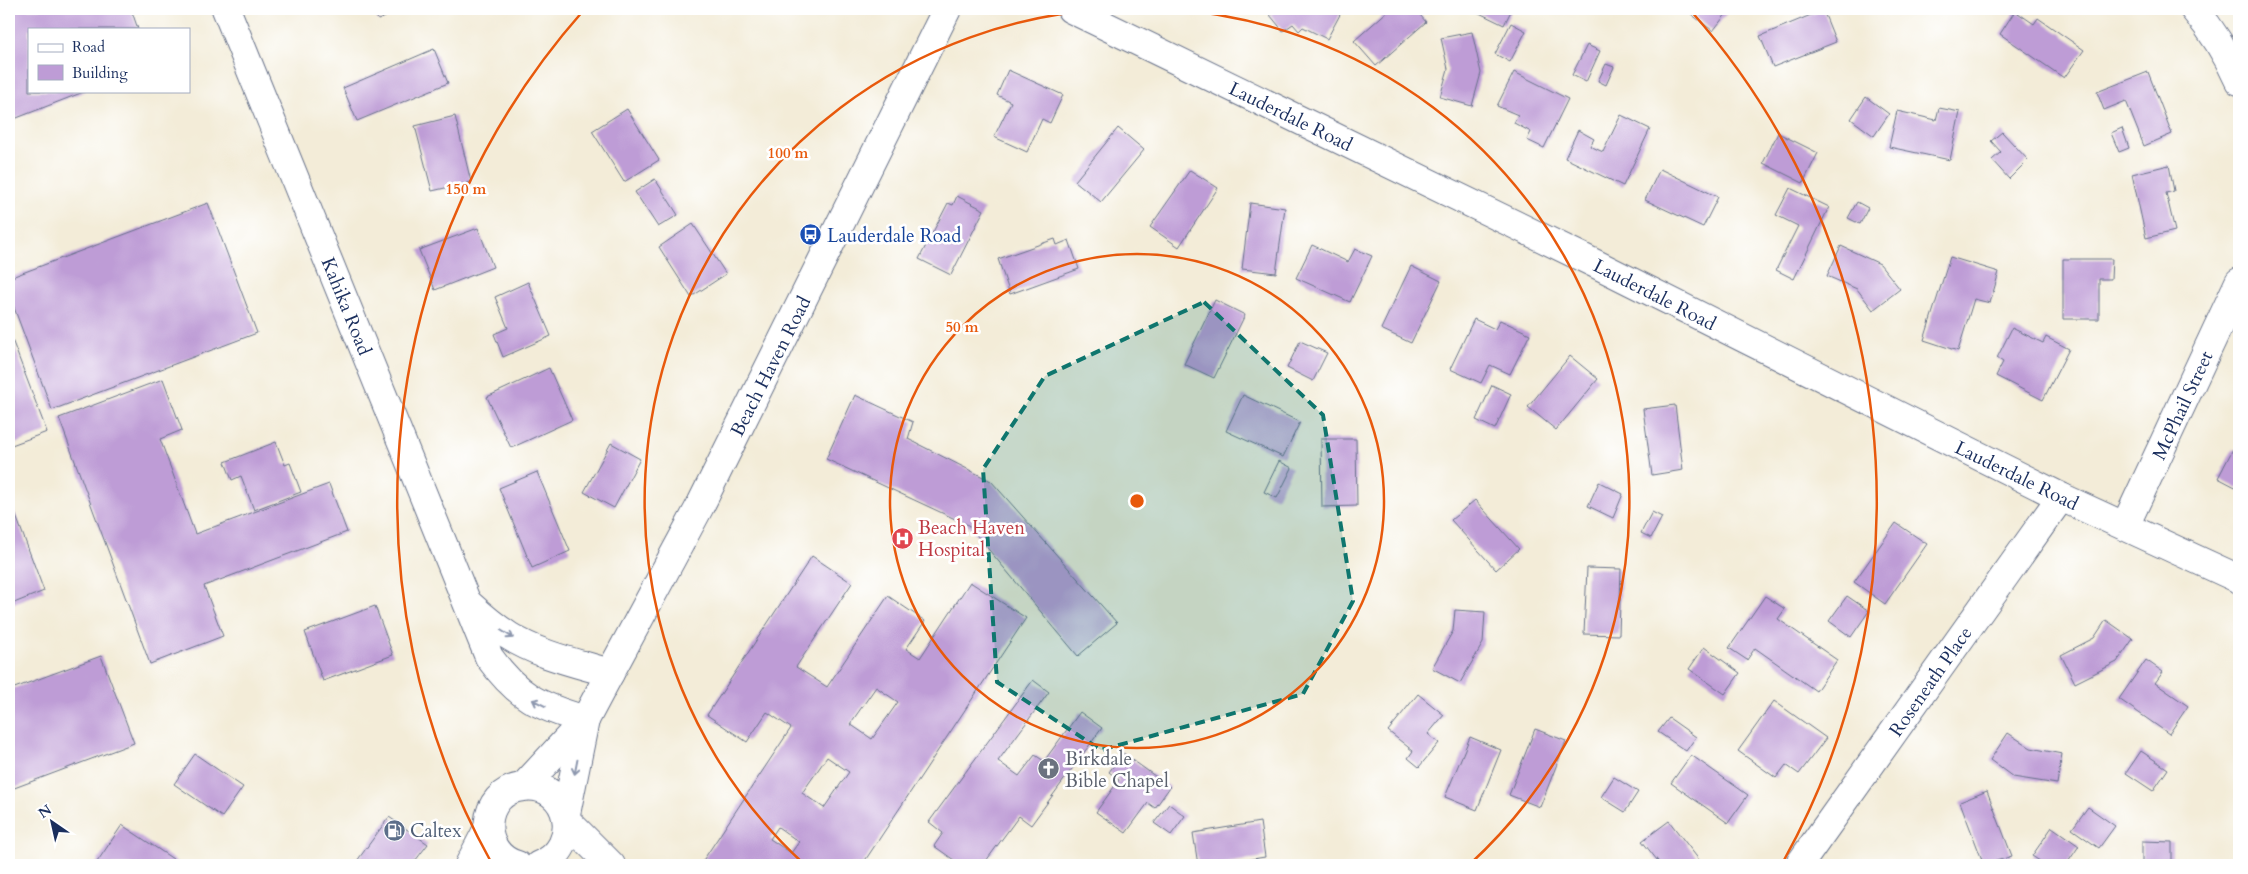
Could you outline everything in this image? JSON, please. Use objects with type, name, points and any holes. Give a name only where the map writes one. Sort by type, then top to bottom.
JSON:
[{"type":"street","name":"Kahika Road","points":[[226,9],[488,657],[506,681],[528,698],[553,710],[585,720]]},
{"type":"street","name":"Beach Haven Road","points":[[524,786],[585,720],[700,506],[947,9]]},
{"type":"street","name":"Lauderdale Road","points":[[1071,9],[1598,265],[2061,497],[2239,579]]},
{"type":"street","points":[[2194,9],[2207,24],[2227,54],[2239,81]]},
{"type":"street","name":"McPhail Street","points":[[2125,526],[2239,282]]},
{"type":"street","name":"Roseneath Place","points":[[1799,865],[2061,497]]},
{"type":"street","name":"Kahika Road","points":[[468,604],[491,624],[533,648],[610,674]]},
{"type":"street","name":"Beach Haven Road","points":[[539,865],[554,857],[560,850],[568,831],[566,818],[585,720]]},
{"type":"street","points":[[469,865],[487,830],[488,817],[497,801],[512,789],[524,786],[538,788],[550,793],[560,802],[566,818],[611,865]]},
{"type":"street","points":[[487,830],[494,850],[502,858],[517,865]]},
{"type":"highlighted area","points":[[1204,302],[1323,415],[1353,601],[1303,694],[1101,750],[997,682],[983,469],[1045,376]]},
{"type":"building","points":[[9,9],[131,9],[138,28],[28,28],[28,92],[83,92],[9,121]]},
{"type":"building","points":[[373,9],[404,9],[378,20]]},
{"type":"building","points":[[1278,9],[1343,9],[1327,39],[1303,27],[1299,31],[1293,24],[1283,31],[1270,15]]},
{"type":"building","points":[[1390,9],[1415,9],[1426,22],[1376,66],[1354,41]]},
{"type":"building","points":[[1471,9],[1512,9],[1504,25]]},
{"type":"building","points":[[1695,9],[1730,9],[1713,31],[1691,14]]},
{"type":"building","points":[[1823,10],[1836,42],[1773,67],[1760,36]]},
{"type":"building","points":[[2015,11],[2034,24],[2038,18],[2084,50],[2064,78],[2000,34]]},
{"type":"building","points":[[1511,23],[1526,31],[1510,62],[1495,54]]},
{"type":"building","points":[[1472,32],[1481,73],[1472,106],[1440,97],[1448,69],[1441,38]]},
{"type":"building","points":[[1587,45],[1600,51],[1586,82],[1572,75]]},
{"type":"building","points":[[434,49],[448,83],[357,121],[343,88]]},
{"type":"building","points":[[1606,64],[1614,67],[1606,85],[1598,81]]},
{"type":"building","points":[[1008,70],[1063,95],[1050,123],[1042,119],[1027,152],[994,137],[1011,102],[997,95]]},
{"type":"building","points":[[1514,72],[1568,99],[1544,148],[1527,140],[1531,132],[1514,123],[1518,115],[1497,106]]},
{"type":"building","points":[[2148,72],[2172,134],[2144,146],[2126,101],[2104,110],[2097,92]]},
{"type":"building","points":[[1866,97],[1889,114],[1874,136],[1851,119]]},
{"type":"building","points":[[1939,108],[1960,112],[1950,160],[1889,147],[1897,111],[1936,120]]},
{"type":"building","points":[[627,109],[659,160],[624,182],[592,131]]},
{"type":"building","points":[[1621,115],[1650,129],[1623,186],[1565,158],[1578,130],[1594,139],[1590,146],[1603,152]]},
{"type":"building","points":[[455,116],[471,182],[432,191],[415,126]]},
{"type":"building","points":[[1118,128],[1144,150],[1101,202],[1075,181]]},
{"type":"building","points":[[2122,128],[2129,148],[2119,152],[2111,133]]},
{"type":"building","points":[[2002,132],[2028,160],[2009,179],[1992,160],[2001,152],[1991,141]]},
{"type":"building","points":[[1778,133],[1818,153],[1803,183],[1763,163]]},
{"type":"building","points":[[2169,165],[2174,191],[2166,193],[2175,231],[2146,238],[2132,174]]},
{"type":"building","points":[[1660,169],[1718,197],[1703,227],[1645,200]]},
{"type":"building","points":[[1190,170],[1218,188],[1179,247],[1150,227]]},
{"type":"building","points":[[655,179],[678,215],[658,227],[635,192]]},
{"type":"building","points":[[1790,188],[1829,207],[1794,279],[1776,270],[1798,226],[1776,215]]},
{"type":"building","points":[[957,196],[984,210],[951,275],[919,259],[948,203],[953,205]]},
{"type":"building","points":[[1857,202],[1868,208],[1860,224],[1848,218]]},
{"type":"building","points":[[208,203],[257,333],[52,410],[9,294],[9,278]]},
{"type":"building","points":[[1250,203],[1285,208],[1276,273],[1242,269]]},
{"type":"building","points":[[693,224],[726,274],[691,297],[659,247]]},
{"type":"building","points":[[478,228],[493,267],[435,290],[419,250]]},
{"type":"building","points":[[1055,239],[1057,245],[1069,240],[1079,269],[1010,294],[998,259]]},
{"type":"building","points":[[1312,245],[1348,262],[1355,249],[1372,256],[1350,302],[1296,278]]},
{"type":"building","points":[[1841,246],[1880,264],[1900,289],[1873,310],[1857,289],[1827,276]]},
{"type":"building","points":[[1950,257],[1999,272],[1990,303],[1974,299],[1958,351],[1924,340]]},
{"type":"building","points":[[2063,259],[2112,259],[2111,279],[2099,279],[2099,319],[2063,319]]},
{"type":"building","points":[[1411,266],[1441,281],[1411,343],[1381,329]]},
{"type":"building","points":[[528,282],[551,336],[503,357],[494,334],[508,328],[495,297]]},
{"type":"building","points":[[1215,300],[1245,315],[1214,378],[1184,364]]},
{"type":"building","points":[[1474,319],[1495,329],[1500,320],[1530,334],[1510,374],[1490,365],[1481,383],[1450,369]]},
{"type":"building","points":[[2012,328],[2043,343],[2046,337],[2069,349],[2043,400],[1996,376],[2003,362],[1997,358]]},
{"type":"building","points":[[11,337],[47,432],[9,446],[9,338]]},
{"type":"building","points":[[1300,341],[1327,353],[1313,381],[1287,368]]},
{"type":"building","points":[[1570,356],[1598,379],[1556,430],[1528,407]]},
{"type":"building","points":[[549,368],[572,420],[511,448],[487,397]]},
{"type":"building","points":[[163,379],[182,430],[160,439],[195,534],[329,484],[347,532],[204,586],[223,636],[150,664],[59,418]]},
{"type":"building","points":[[1492,385],[1511,394],[1495,429],[1476,420]]},
{"type":"building","points":[[855,395],[913,422],[908,439],[991,481],[1117,623],[1078,656],[968,525],[826,459]]},
{"type":"building","points":[[1243,395],[1300,422],[1283,457],[1226,431]]},
{"type":"building","points":[[1675,405],[1683,470],[1652,475],[1643,409]]},
{"type":"building","points":[[1321,439],[1356,439],[1357,506],[1322,507]]},
{"type":"building","points":[[276,442],[285,465],[290,463],[301,492],[254,510],[241,476],[232,480],[225,462]]},
{"type":"building","points":[[611,443],[640,459],[614,508],[584,492]]},
{"type":"building","points":[[2233,449],[2239,452],[2239,489],[2218,478]]},
{"type":"building","points":[[1279,461],[1292,468],[1277,498],[1264,492]]},
{"type":"building","points":[[537,472],[570,551],[532,568],[499,488]]},
{"type":"building","points":[[1599,482],[1623,494],[1613,518],[1588,506]]},
{"type":"building","points":[[9,497],[44,591],[9,605]]},
{"type":"building","points":[[1475,500],[1519,549],[1496,570],[1451,520]]},
{"type":"building","points":[[1652,512],[1662,517],[1651,538],[1641,533]]},
{"type":"building","points":[[1896,523],[1927,544],[1885,604],[1854,582]]},
{"type":"building","points":[[812,556],[852,583],[796,667],[827,687],[888,596],[925,621],[906,649],[920,658],[970,582],[1026,618],[862,865],[708,865],[702,862],[791,728],[767,712],[747,742],[707,715]],"holes":[[[876,687],[898,702],[872,739],[850,724]],[[827,757],[849,772],[824,808],[802,793]],[[778,827],[799,842],[791,853],[770,839]]]},
{"type":"building","points":[[1587,568],[1621,569],[1619,635],[1584,634]]},
{"type":"building","points":[[1765,596],[1785,609],[1778,619],[1837,660],[1816,691],[1755,648],[1747,660],[1729,648]]},
{"type":"building","points":[[1847,596],[1869,611],[1851,637],[1829,621]]},
{"type":"building","points":[[375,606],[393,655],[323,681],[305,632]]},
{"type":"building","points":[[1455,610],[1485,612],[1483,643],[1460,683],[1432,668],[1453,631]]},
{"type":"building","points":[[2106,620],[2133,639],[2117,662],[2075,683],[2061,655],[2094,638]]},
{"type":"building","points":[[1704,647],[1740,673],[1725,694],[1689,669]]},
{"type":"building","points":[[101,656],[134,743],[9,790],[9,690]]},
{"type":"building","points":[[2146,660],[2163,672],[2155,683],[2188,706],[2169,734],[2119,699]]},
{"type":"building","name":"Birkdale Bible Chapel","points":[[1033,680],[1049,692],[998,761],[1019,776],[1035,755],[1044,761],[1080,712],[1102,728],[1031,825],[1019,816],[983,865],[961,865],[934,846],[943,833],[929,822]]},
{"type":"building","points":[[1418,694],[1444,715],[1428,734],[1439,743],[1419,767],[1408,758],[1413,751],[1388,731]]},
{"type":"building","points":[[1774,701],[1826,738],[1799,774],[1786,765],[1776,778],[1738,751]]},
{"type":"building","points":[[1669,718],[1696,737],[1686,751],[1658,732]]},
{"type":"building","points":[[1535,729],[1566,741],[1540,807],[1509,795]]},
{"type":"building","points":[[2008,733],[2031,748],[2062,754],[2057,784],[2013,777],[1990,760]]},
{"type":"building","points":[[1470,737],[1501,750],[1477,810],[1445,797]]},
{"type":"building","points":[[2141,751],[2168,769],[2153,791],[2126,773]]},
{"type":"building","points":[[1123,753],[1170,787],[1155,808],[1148,803],[1126,833],[1096,812],[1119,780],[1109,772]]},
{"type":"building","points":[[195,754],[243,787],[222,817],[174,784]]},
{"type":"building","points":[[1691,755],[1748,795],[1728,823],[1671,783]]},
{"type":"building","points":[[1614,777],[1638,792],[1625,812],[1601,797]]},
{"type":"building","points":[[1987,791],[2012,856],[1984,865],[1960,802]]},
{"type":"building","points":[[1169,804],[1185,816],[1171,835],[1154,823]]},
{"type":"building","points":[[2088,807],[2115,826],[2099,848],[2072,829]]},
{"type":"building","name":"Caltex","points":[[389,817],[428,844],[412,865],[354,865]]},
{"type":"building","points":[[1669,821],[1703,865],[1661,865],[1642,841]]},
{"type":"building","points":[[1260,822],[1265,857],[1215,865],[1198,865],[1193,833]]},
{"type":"building","points":[[122,825],[182,865],[95,865]]},
{"type":"building","points":[[2052,827],[2079,846],[2066,865],[2046,865],[2032,856]]},
{"type":"building","points":[[2142,841],[2172,842],[2172,865],[2142,865]]},
{"type":"place","name":"Lauderdale Road","points":[[811,235]]},
{"type":"place","name":"Beach Haven Hospital","points":[[902,538]]},
{"type":"place","name":"Birkdale Bible Chapel","points":[[1049,769]]},
{"type":"place","name":"Caltex","points":[[394,830]]}]
